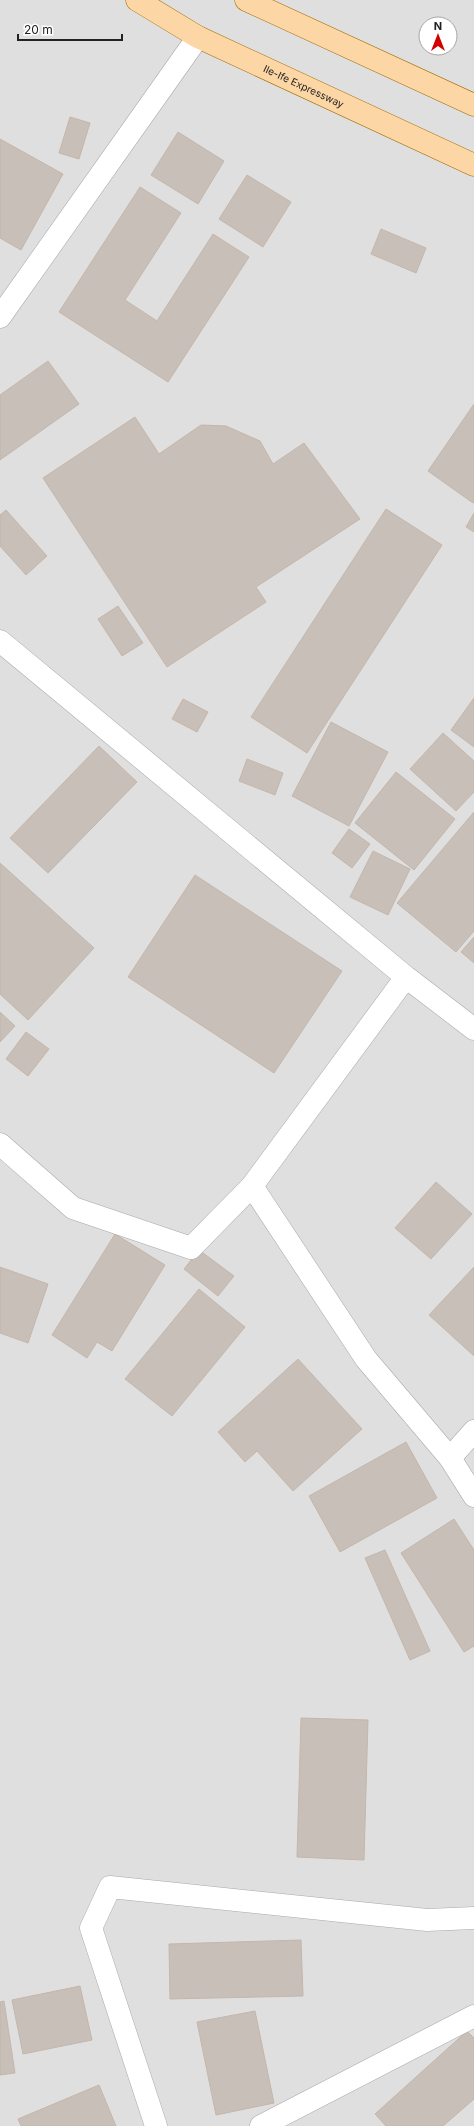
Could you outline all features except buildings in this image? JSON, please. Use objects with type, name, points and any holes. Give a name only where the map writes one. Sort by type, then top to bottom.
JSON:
[{"type":"main road","name":"Ile-Ife Expressway","points":[[137,0],[198,36],[474,165]]},
{"type":"main road","points":[[246,0],[474,105]]},
{"type":"street","points":[[0,317],[198,36]]},
{"type":"street","points":[[0,642],[406,977],[474,1029]]},
{"type":"street","points":[[0,1144],[73,1208],[191,1248],[252,1186],[406,977]]},
{"type":"street","points":[[252,1186],[366,1359],[450,1458],[474,1496]]},
{"type":"street","points":[[450,1458],[474,1431]]},
{"type":"street","points":[[156,2126],[91,1928],[110,1887],[427,1920],[474,1918]]},
{"type":"street","points":[[260,2126],[474,2016]]},
{"type":"shaded area","points":[[0,0],[474,0],[474,2126],[0,2126]]}]
